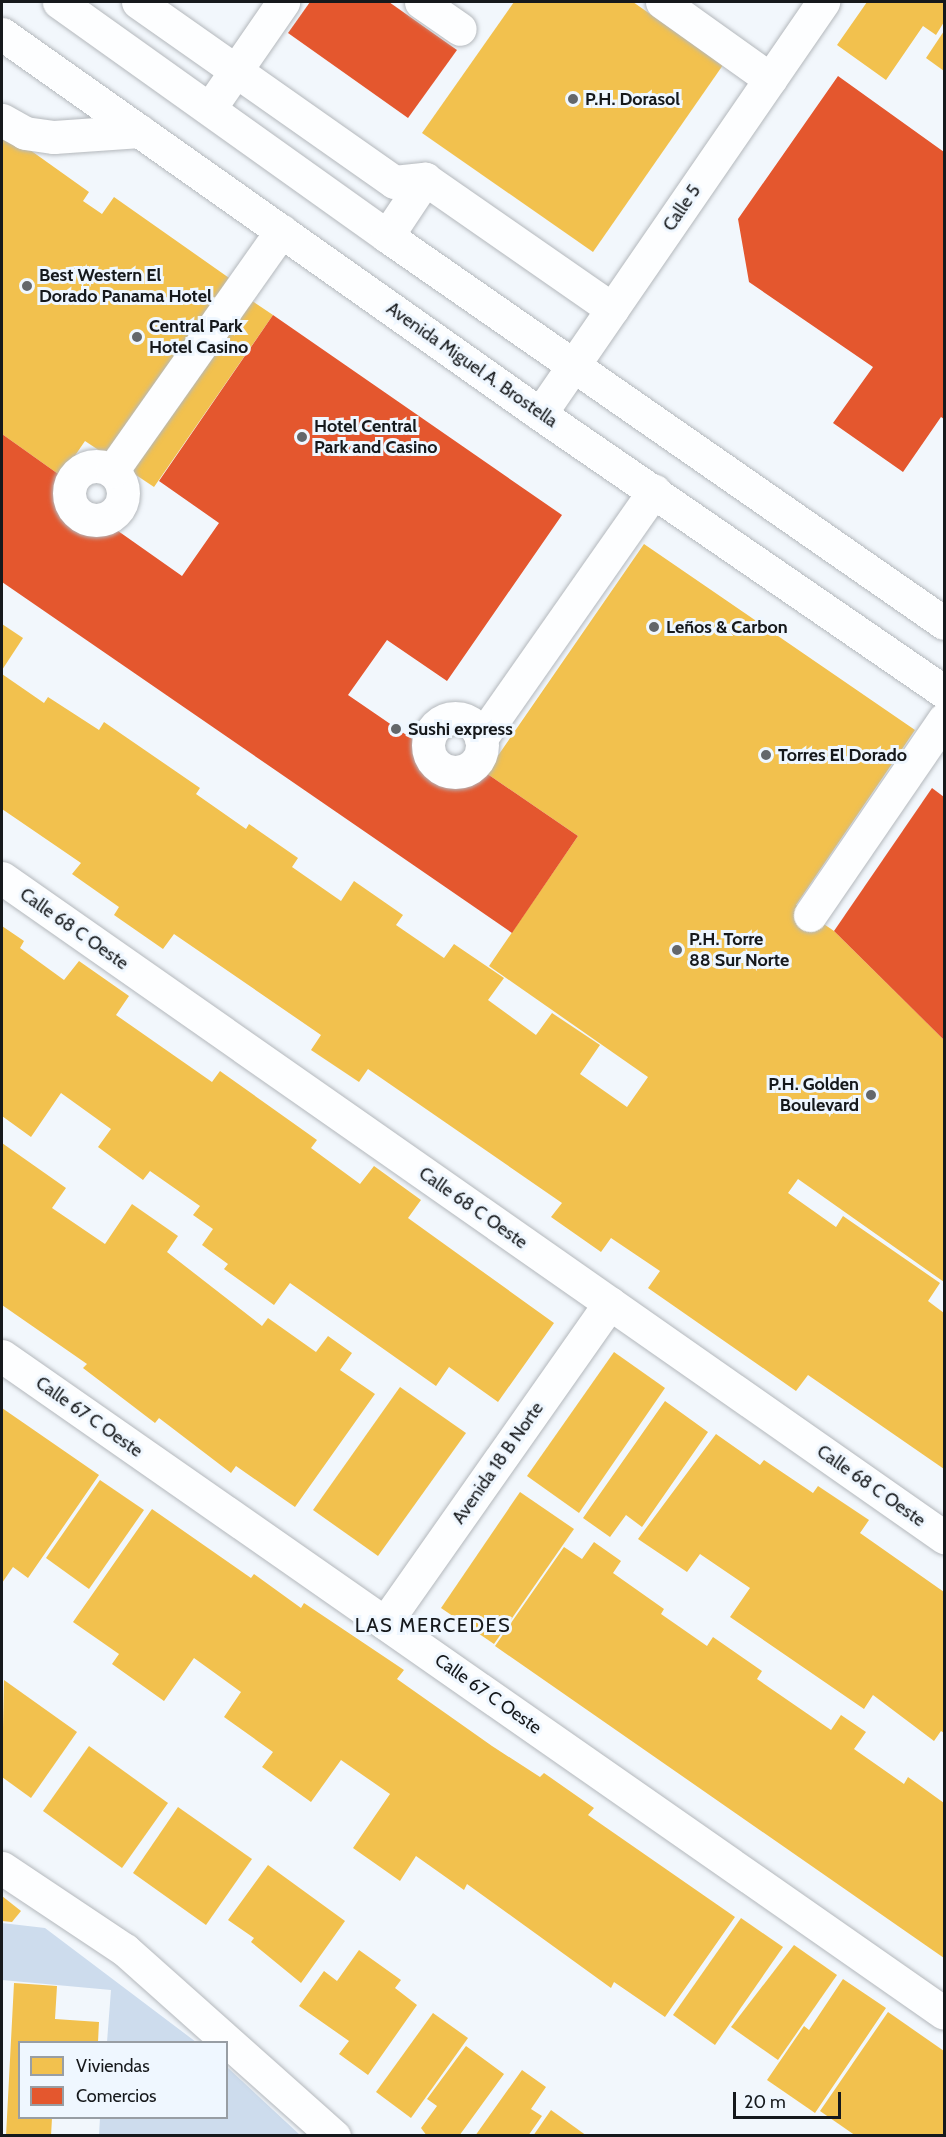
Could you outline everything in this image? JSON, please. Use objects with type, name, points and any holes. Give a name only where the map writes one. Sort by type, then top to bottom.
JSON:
[{"type":"street","points":[[138,2],[394,182],[425,179],[612,309]]},
{"type":"street","points":[[210,108],[283,2]]},
{"type":"street","points":[[421,2],[460,29]]},
{"type":"street","points":[[662,2],[770,79]]},
{"type":"street","name":"Calle 5","points":[[540,414],[823,2]]},
{"type":"street","points":[[66,3],[387,236],[945,623]]},
{"type":"street","name":"Avenida Miguel A. Brostella","points":[[2,34],[540,414],[654,490],[945,692]]},
{"type":"street","points":[[2,120],[25,133],[54,137],[140,131]]},
{"type":"street","points":[[387,236],[425,179]]},
{"type":"street","points":[[112,471],[281,231]]},
{"type":"street","points":[[481,738],[654,490]]},
{"type":"street","points":[[810,915],[945,719]]},
{"type":"street","name":"Calle 68 C Oeste","points":[[2,878],[945,1537]]},
{"type":"street","name":"Avenida 18 B Norte","points":[[386,1623],[610,1303]]},
{"type":"street","name":"Calle 67 C Oeste","points":[[2,1356],[945,2013]]},
{"type":"street","points":[[2,1868],[125,1950],[227,2041]]},
{"type":"street","points":[[228,2042],[334,2136]]},
{"type":"shaded area","points":[[2,1923],[45,1928],[195,2041],[107,2041],[111,1990],[2,1980]]},
{"type":"shaded area","points":[[228,2068],[300,2135],[99,2135],[100,2119],[228,2119]]},
{"type":"building: Viviendas","name":"P.H. Dorasol","points":[[514,2],[633,2],[723,65],[593,252],[422,133]]},
{"type":"building: Viviendas","points":[[867,2],[944,2],[944,22],[936,35],[923,26],[886,80],[837,45]]},
{"type":"building: Viviendas","points":[[944,31],[944,71],[926,58]]},
{"type":"building: Viviendas","name":"Central Park Hotel Casino","points":[[2,130],[89,192],[83,201],[102,214],[114,197],[232,280],[236,290],[273,315],[154,487],[85,441],[61,476],[2,434]]},
{"type":"building: Viviendas","points":[[644,544],[915,730],[796,905],[834,931],[944,1040],[944,1282],[798,1179],[788,1193],[836,1227],[843,1216],[940,1283],[928,1301],[944,1313],[944,1469],[808,1375],[796,1391],[648,1288],[660,1271],[611,1238],[601,1252],[551,1217],[562,1203],[368,1069],[359,1082],[311,1050],[321,1035],[174,934],[163,949],[114,915],[119,907],[72,874],[81,863],[2,809],[2,674],[44,703],[48,697],[99,730],[104,722],[200,788],[196,794],[246,829],[249,824],[298,858],[292,867],[341,901],[354,881],[403,915],[396,925],[444,958],[454,944],[504,978],[488,1000],[536,1035],[552,1013],[600,1045],[580,1074],[627,1107],[648,1077],[489,966],[578,836],[486,773]]},
{"type":"building: Viviendas","points":[[2,624],[23,638],[2,670]]},
{"type":"building: Viviendas","points":[[2,926],[24,941],[20,948],[64,980],[79,961],[129,996],[116,1015],[212,1082],[220,1071],[317,1140],[311,1148],[360,1184],[374,1166],[421,1200],[408,1218],[554,1323],[498,1402],[449,1367],[436,1386],[290,1283],[274,1305],[224,1269],[228,1264],[202,1245],[213,1229],[193,1215],[200,1206],[150,1171],[143,1180],[98,1147],[111,1129],[61,1093],[31,1137],[2,1116]]},
{"type":"building: Viviendas","points":[[2,1143],[66,1188],[52,1208],[105,1244],[132,1204],[178,1236],[167,1252],[262,1326],[268,1318],[316,1352],[328,1336],[352,1353],[340,1370],[375,1394],[295,1507],[236,1466],[231,1473],[159,1418],[155,1423],[83,1368],[87,1364],[2,1305]]},
{"type":"building: Viviendas","points":[[614,1352],[665,1388],[579,1513],[527,1476]]},
{"type":"building: Viviendas","points":[[400,1387],[466,1433],[378,1556],[313,1510]]},
{"type":"building: Viviendas","points":[[665,1401],[708,1432],[642,1527],[626,1515],[610,1537],[583,1518]]},
{"type":"building: Viviendas","points":[[2,1408],[99,1475],[28,1578],[13,1567],[2,1583]]},
{"type":"building: Viviendas","points":[[716,1434],[760,1465],[764,1460],[813,1493],[818,1486],[869,1520],[860,1533],[944,1592],[944,1733],[941,1731],[934,1741],[873,1695],[864,1709],[730,1617],[750,1588],[700,1554],[687,1572],[638,1539]]},
{"type":"building: Viviendas","points":[[100,1480],[144,1510],[89,1589],[46,1558]]},
{"type":"building: Viviendas","points":[[520,1492],[574,1529],[494,1644],[441,1608]]},
{"type":"building: Viviendas","points":[[152,1509],[251,1578],[254,1574],[301,1608],[304,1603],[404,1670],[397,1679],[492,1746],[540,1777],[544,1773],[594,1808],[588,1815],[735,1917],[665,2017],[614,1982],[611,1988],[467,1884],[464,1890],[416,1856],[400,1881],[353,1848],[390,1794],[341,1760],[311,1802],[262,1767],[273,1752],[224,1717],[241,1692],[194,1658],[164,1701],[112,1664],[119,1654],[73,1622]]},
{"type":"building: Viviendas","points":[[594,1542],[621,1561],[613,1573],[664,1609],[661,1614],[707,1646],[713,1637],[762,1671],[757,1679],[831,1730],[841,1715],[866,1732],[854,1749],[904,1784],[908,1777],[944,1803],[944,1958],[495,1646],[564,1547],[582,1559]]},
{"type":"building: Viviendas","points":[[4,1680],[77,1732],[31,1798],[2,1777]]},
{"type":"building: Viviendas","points":[[89,1746],[168,1803],[122,1868],[43,1811]]},
{"type":"building: Viviendas","points":[[178,1807],[252,1859],[206,1925],[133,1873]]},
{"type":"building: Viviendas","points":[[268,1865],[345,1921],[301,1983],[251,1942],[254,1938],[228,1920]]},
{"type":"building: Viviendas","points":[[2,1896],[21,1911],[12,1922],[2,1921]]},
{"type":"building: Viviendas","points":[[741,1918],[783,1947],[715,2045],[673,2015]]},
{"type":"building: Viviendas","points":[[794,1945],[837,1975],[778,2060],[731,2027]]},
{"type":"building: Viviendas","points":[[359,1950],[401,1980],[395,1988],[417,2005],[368,2075],[339,2054],[349,2041],[299,2006],[324,1971],[337,1981]]},
{"type":"building: Viviendas","points":[[843,1979],[886,2008],[815,2113],[767,2080],[804,2026],[809,2030]]},
{"type":"building: Viviendas","points":[[14,1983],[57,1986],[55,2019],[99,2022],[98,2041],[18,2041],[18,2119],[52,2119],[51,2136],[6,2136]]},
{"type":"building: Viviendas","points":[[888,2012],[944,2051],[944,2136],[856,2136],[820,2111]]},
{"type":"building: Viviendas","points":[[433,2013],[468,2038],[411,2118],[376,2092]]},
{"type":"building: Viviendas","points":[[466,2046],[504,2074],[459,2136],[427,2136],[421,2128],[437,2106],[427,2099]]},
{"type":"building: Viviendas","points":[[522,2070],[546,2087],[531,2109],[542,2116],[528,2136],[475,2136]]},
{"type":"building: Viviendas","points":[[551,2110],[587,2136],[533,2136]]},
{"type":"building: Comercios","points":[[310,2],[389,2],[457,50],[408,118],[288,33]]},
{"type":"building: Comercios","points":[[838,76],[944,152],[944,419],[941,417],[903,472],[833,423],[873,367],[749,282],[738,219]]},
{"type":"building: Comercios","points":[[273,315],[562,515],[447,681],[387,640],[348,695],[421,745],[422,764],[449,780],[486,773],[578,836],[512,933],[2,582],[2,434],[61,476],[68,513],[92,528],[111,526],[182,576],[219,523],[159,481]]},
{"type":"building: Comercios","points":[[932,788],[944,797],[944,1040],[834,931]]},
{"type":"place","name":"P.H. Dorasol","points":[[573,99]]},
{"type":"place","name":"Best Western El Dorado Panama Hotel","points":[[27,286]]},
{"type":"place","name":"Central Park Hotel Casino","points":[[137,337]]},
{"type":"place","name":"Hotel Central Park and Casino","points":[[302,437]]},
{"type":"place","name":"Leños & Carbon","points":[[654,627]]},
{"type":"place","name":"Sushi express","points":[[396,729]]},
{"type":"place","name":"Torres El Dorado","points":[[766,755]]},
{"type":"place","name":"P.H. Torre 88 Sur Norte","points":[[677,950]]},
{"type":"place","name":"P.H. Golden Boulevard","points":[[871,1095]]},
{"type":"district","name":"LAS MERCEDES","points":[[433,1625]]}]
